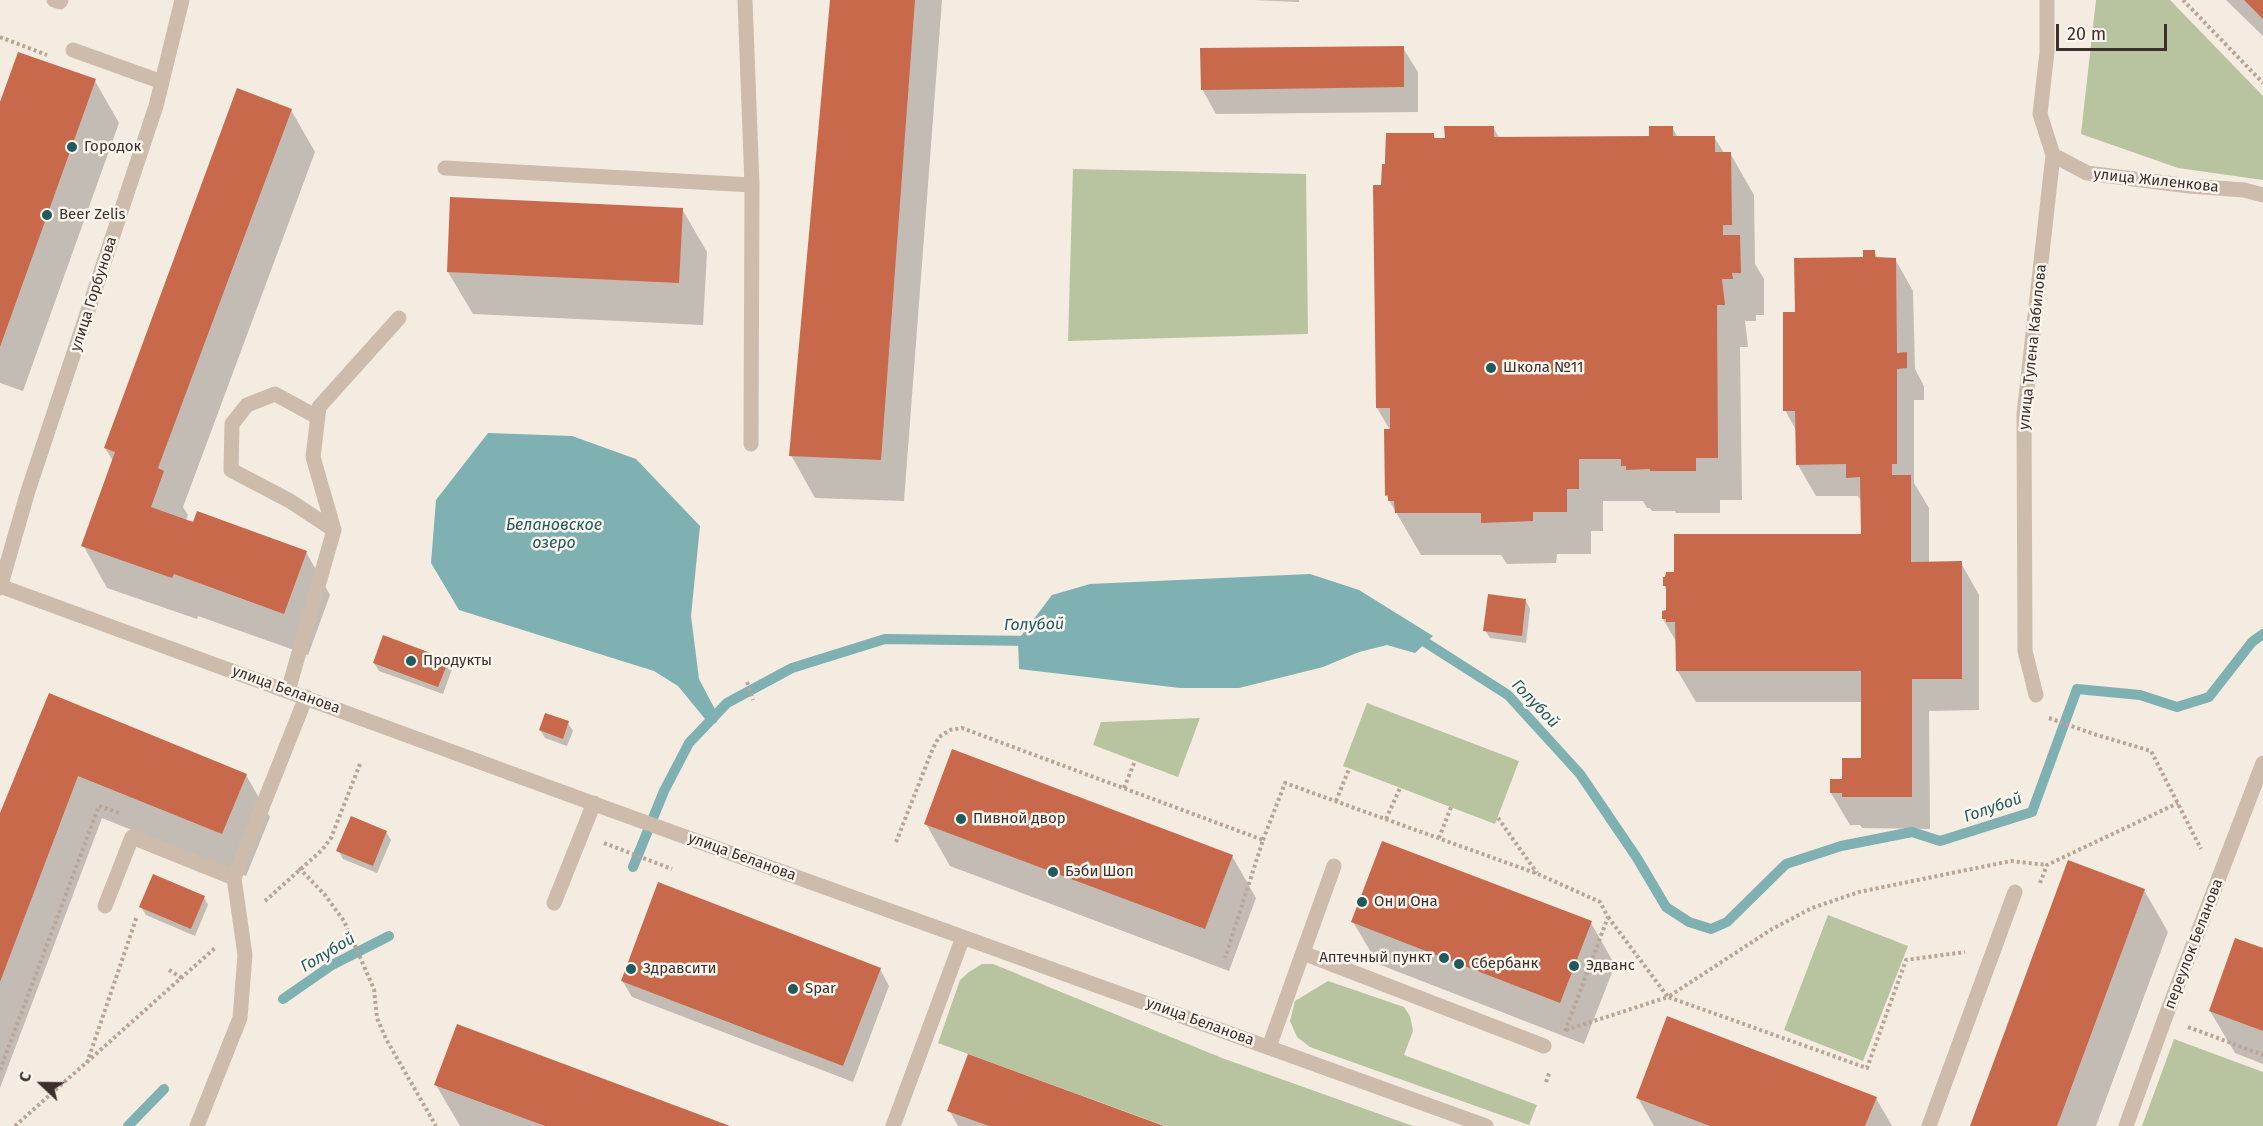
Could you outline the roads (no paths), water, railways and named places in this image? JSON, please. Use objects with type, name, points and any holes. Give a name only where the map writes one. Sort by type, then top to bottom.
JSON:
[{"type":"street","points":[[54,0],[60,2],[61,0]]},
{"type":"street","name":"улица Горбунова","points":[[0,587],[28,491],[162,82],[182,0]]},
{"type":"street","points":[[745,0],[752,185],[751,444]]},
{"type":"street","name":"улица Тулена Кабилова","points":[[2036,695],[2025,651],[2024,414],[2053,155],[2040,114],[2048,52],[2047,0]]},
{"type":"street","points":[[72,50],[162,82]]},
{"type":"street","name":"улица Жиленкова","points":[[2053,155],[2087,173],[2189,186],[2244,190],[2263,195]]},
{"type":"street","points":[[445,168],[752,185]]},
{"type":"street","points":[[288,691],[334,530],[313,457],[319,407],[399,318]]},
{"type":"street","points":[[318,417],[275,394],[247,405],[232,424],[231,470],[290,501],[334,530]]},
{"type":"street","name":"улица Беланова","points":[[0,587],[1482,1125]]},
{"type":"street","points":[[197,1126],[240,1018],[245,955],[234,878],[306,697]]},
{"type":"street","name":"переулок Беланова","points":[[2126,1126],[2263,763]]},
{"type":"street","points":[[554,903],[594,803]]},
{"type":"street","points":[[105,906],[132,837],[234,878]]},
{"type":"street","points":[[1269,1047],[1334,867]]},
{"type":"street","points":[[1929,1126],[2015,892]]},
{"type":"street","points":[[893,1126],[963,937]]},
{"type":"street","points":[[1303,953],[1544,1046]]},
{"type":"water","name":"Белановское озеро","points":[[488,433],[572,436],[636,459],[700,526],[691,616],[699,679],[719,717],[716,723],[710,725],[678,686],[654,671],[459,610],[431,563],[436,500]]},
{"type":"water","points":[[1310,574],[1359,590],[1433,636],[1415,653],[1387,645],[1359,652],[1323,667],[1239,688],[1180,688],[1019,669],[1018,640],[1052,595],[1090,584]]},
{"type":"waterway","name":"Голубой","points":[[1414,635],[1508,695],[1580,774],[1637,858],[1666,907],[1689,922],[1711,929],[1727,922],[1786,864],[1841,846],[1912,832],[1940,841],[2032,812],[2077,689],[2140,695],[2177,707],[2209,697],[2252,642],[2263,634]]},
{"type":"waterway","name":"Голубой","points":[[633,867],[664,791],[689,743],[727,703],[792,668],[885,639],[1032,641]]},
{"type":"waterway","name":"Голубой","points":[[283,999],[332,965],[389,936]]},
{"type":"waterway","name":"Голубой","points":[[128,1126],[164,1089]]},
{"type":"place","name":"Городок","points":[[72,147]]},
{"type":"place","name":"Beer Zelis","points":[[47,215]]},
{"type":"place","name":"Школа №11","points":[[1491,368]]},
{"type":"place","name":"Продукты","points":[[411,661]]},
{"type":"place","name":"Пивной двор","points":[[961,819]]},
{"type":"place","name":"Бэби Шоп","points":[[1053,872]]},
{"type":"place","name":"Он и Она","points":[[1362,902]]},
{"type":"place","name":"Аптечный пункт","points":[[1444,958]]},
{"type":"place","name":"Сбербанк","points":[[1459,964]]},
{"type":"place","name":"Эдванс","points":[[1574,966]]},
{"type":"place","name":"Здравсити","points":[[631,969]]},
{"type":"place","name":"Spar","points":[[793,989]]}]
